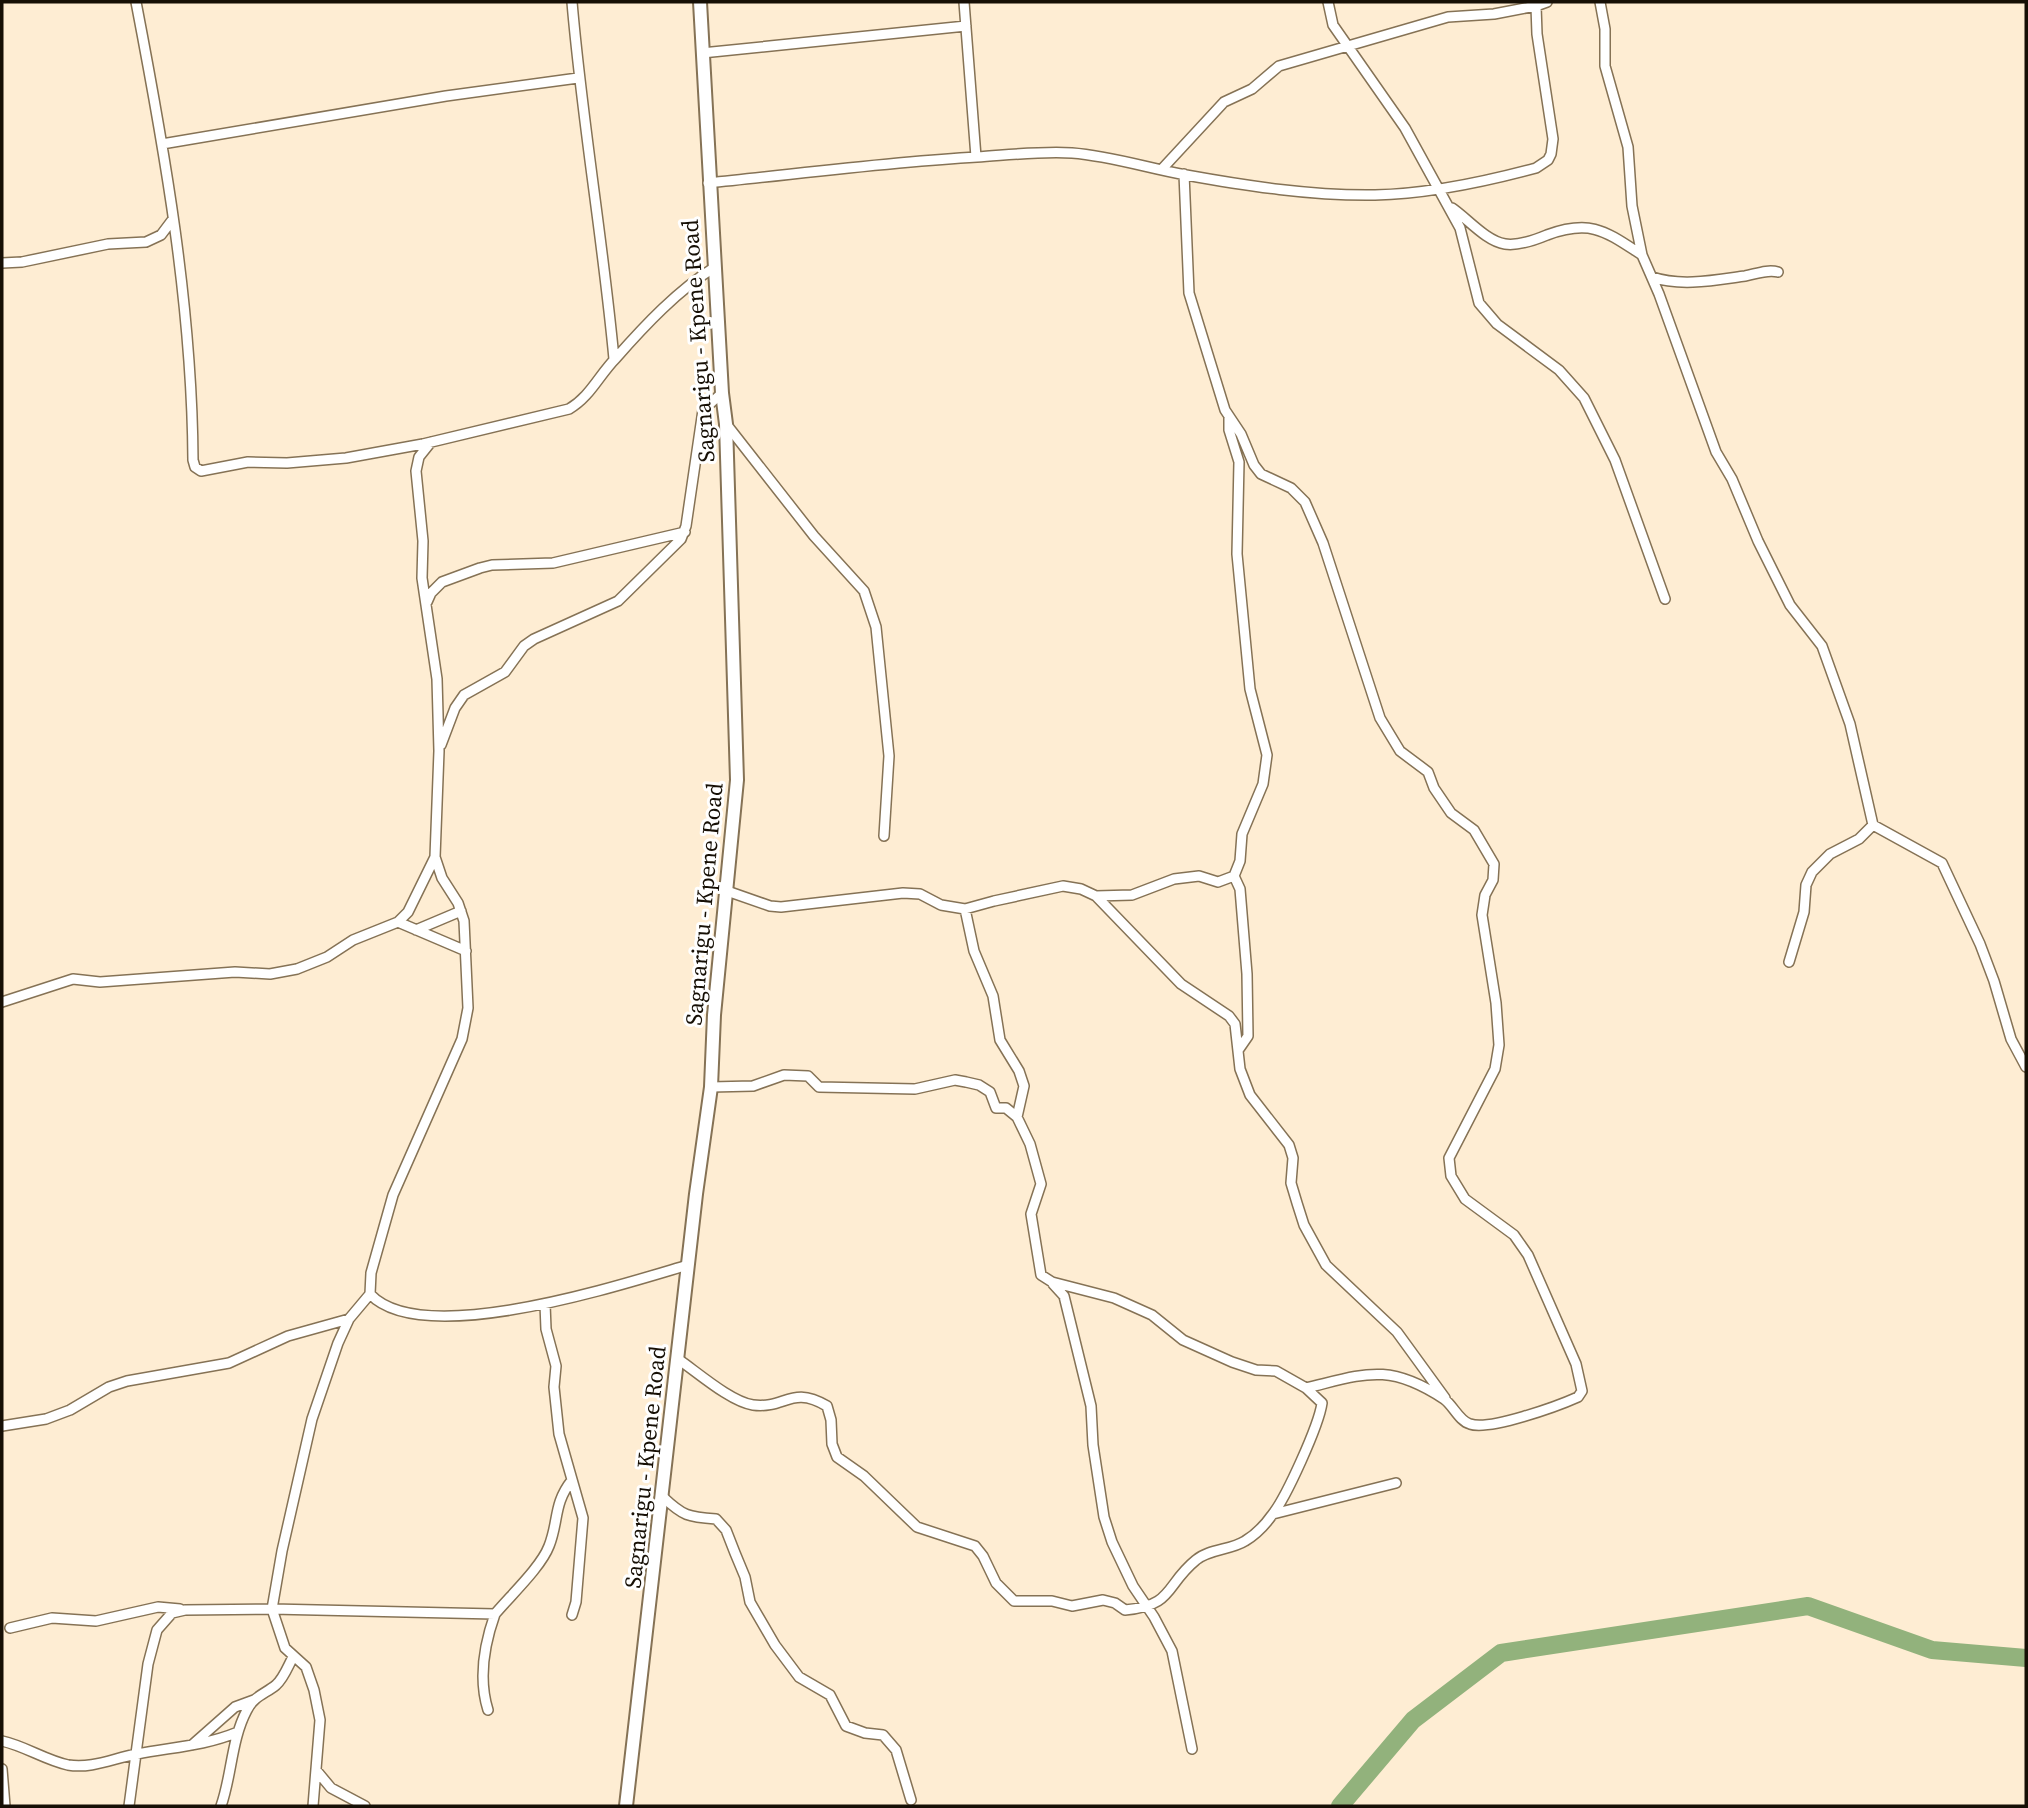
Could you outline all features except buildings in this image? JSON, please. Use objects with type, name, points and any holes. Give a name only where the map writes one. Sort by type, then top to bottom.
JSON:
[{"type":"street","points":[[136,2],[162,144],[184,299],[192,460],[195,467],[201,471],[248,462],[287,463],[346,458],[431,442],[569,409],[586,397],[614,359],[676,296],[715,267]]},
{"type":"street","points":[[572,2],[578,78],[614,359]]},
{"type":"street","name":"Sagnarigu - Kpene Road","points":[[626,1806],[710,1087],[714,1015],[737,780],[726,424],[708,183],[700,2]]},
{"type":"street","points":[[964,2],[976,157]]},
{"type":"street","points":[[1328,2],[1333,25],[1405,128],[1460,228],[1479,303],[1497,324],[1573,383],[1601,429],[1615,460],[1665,599]]},
{"type":"street","points":[[1162,169],[1224,102],[1252,89],[1279,66],[1448,17],[1493,14],[1547,2]]},
{"type":"street","points":[[1600,2],[1605,29],[1605,66],[1628,148],[1632,206],[1642,255],[1716,452],[1732,479],[1758,541],[1790,605],[1822,646],[1850,724],[1873,825],[1942,863],[1980,944],[2011,1039],[2026,1067]]},
{"type":"street","points":[[708,183],[929,159],[1072,153],[1128,160],[1184,174],[1285,190],[1378,195],[1438,189],[1536,168],[1544,165],[1552,154],[1552,126],[1537,34],[1535,4]]},
{"type":"street","points":[[702,53],[966,26]]},
{"type":"street","points":[[162,144],[446,96],[578,78]]},
{"type":"street","points":[[727,891],[781,907],[903,893],[920,894],[940,905],[965,909],[1063,886],[1081,888],[1096,896],[1181,984],[1229,1016],[1235,1024],[1240,1069],[1250,1095],[1289,1145],[1293,1158],[1291,1183],[1304,1225],[1317,1253],[1326,1265],[1397,1332],[1466,1424],[1478,1426],[1550,1408],[1578,1396],[1582,1391],[1576,1364],[1528,1255],[1514,1235],[1465,1199],[1451,1176],[1449,1157],[1495,1069],[1499,1045],[1496,1003],[1482,915],[1485,895],[1493,880],[1494,864],[1474,830],[1451,813],[1427,772],[1400,751],[1391,738],[1380,718],[1323,543],[1305,502],[1291,488],[1261,474],[1229,416],[1199,332],[1189,293],[1184,174]]},
{"type":"street","points":[[1448,206],[1488,236],[1502,243],[1515,244],[1580,226],[1608,235],[1642,255]]},
{"type":"street","points":[[2,263],[22,262],[108,244],[146,242],[161,235],[173,219]]},
{"type":"street","points":[[1652,277],[1670,282],[1700,281],[1777,272]]},
{"type":"street","points":[[439,751],[455,708],[464,695],[505,672],[524,646],[534,639],[618,601],[681,539],[703,410],[722,393]]},
{"type":"street","points":[[1096,896],[1132,895],[1174,878],[1199,876],[1219,882],[1234,876],[1240,861],[1242,834],[1251,807],[1263,784],[1266,755],[1250,689],[1237,554],[1239,462],[1229,430],[1229,416]]},
{"type":"street","points":[[726,424],[814,537],[864,591],[876,628],[889,757],[884,836]]},
{"type":"street","points":[[313,1806],[320,1720],[314,1690],[306,1667],[285,1648],[272,1609],[312,1419],[349,1319],[370,1294],[371,1273],[393,1195],[462,1039],[468,1008],[464,921],[458,903],[442,878],[435,857],[439,751],[437,679],[422,578],[423,541],[416,471],[419,457],[431,442]]},
{"type":"street","points":[[426,604],[437,586],[480,568],[492,565],[553,563],[684,532]]},
{"type":"street","points":[[1789,962],[1804,912],[1807,885],[1812,872],[1830,854],[1859,839],[1873,825]]},
{"type":"street","points":[[2,1002],[73,979],[100,982],[235,972],[270,974],[297,969],[327,957],[353,940],[398,922],[408,912],[435,857]]},
{"type":"street","points":[[1234,876],[1240,889],[1247,974],[1248,1036],[1239,1049]]},
{"type":"street","points":[[965,909],[977,959],[993,996],[1000,1040],[1019,1071],[1024,1086],[1017,1117]]},
{"type":"street","points":[[416,930],[461,911]]},
{"type":"street","points":[[398,922],[466,951]]},
{"type":"street","points":[[710,1087],[752,1086],[783,1075],[808,1076],[819,1087],[915,1089],[955,1080],[979,1085],[990,1092],[996,1108],[1006,1108],[1017,1117],[1030,1144],[1041,1184],[1031,1214],[1037,1263],[1041,1275],[1052,1282],[1064,1296],[1091,1406],[1093,1445],[1104,1517],[1112,1542],[1172,1651],[1192,1749]]},
{"type":"street","points":[[370,1294],[380,1305],[411,1313],[437,1316],[492,1313],[545,1304],[688,1265]]},
{"type":"street","points":[[678,1359],[750,1405],[768,1405],[802,1396],[827,1406],[831,1420],[832,1444],[837,1457],[864,1476],[918,1527],[975,1546],[996,1583],[1014,1601],[1052,1601],[1072,1606],[1103,1600],[1115,1603],[1125,1610],[1146,1606],[1161,1601],[1195,1560],[1248,1539],[1273,1514],[1320,1413],[1322,1403],[1306,1388],[1276,1371],[1255,1370],[1183,1340],[1152,1315],[1114,1298],[1052,1282]]},
{"type":"street","points":[[545,1304],[547,1329],[556,1366],[554,1387],[559,1434],[583,1518],[576,1602],[572,1615]]},
{"type":"street","points":[[2,1426],[46,1419],[71,1410],[109,1387],[127,1381],[229,1363],[288,1336],[349,1319]]},
{"type":"street","points":[[1306,1388],[1358,1376],[1390,1374],[1431,1391],[1447,1401]]},
{"type":"street","points":[[488,1710],[483,1694],[485,1647],[495,1614],[537,1566],[550,1545],[562,1493],[572,1480]]},
{"type":"street","points":[[1273,1514],[1396,1483]]},
{"type":"street","points":[[663,1497],[680,1513],[716,1519],[726,1530],[745,1577],[750,1602],[787,1663],[799,1677],[830,1695],[846,1726],[865,1733],[883,1735],[896,1750],[911,1800]]},
{"type":"street","points":[[10,1628],[52,1618],[96,1621],[158,1607],[185,1610],[272,1609],[495,1614]]},
{"type":"street","points":[[129,1806],[148,1664],[157,1630],[172,1614],[185,1610]]},
{"type":"street","points":[[221,1806],[238,1732],[247,1709],[262,1692],[276,1685],[293,1657]]},
{"type":"street","points":[[191,1746],[235,1707],[254,1700]]},
{"type":"street","points":[[2,1741],[70,1765],[92,1765],[137,1754],[214,1742],[238,1732]]},
{"type":"street","points":[[2,1769],[5,1806]]},
{"type":"street","points":[[316,1770],[331,1788],[365,1806]]},
{"type":"waterway","points":[[1340,1806],[1413,1720],[1501,1653],[1808,1606],[1932,1650],[2026,1658]]}]
